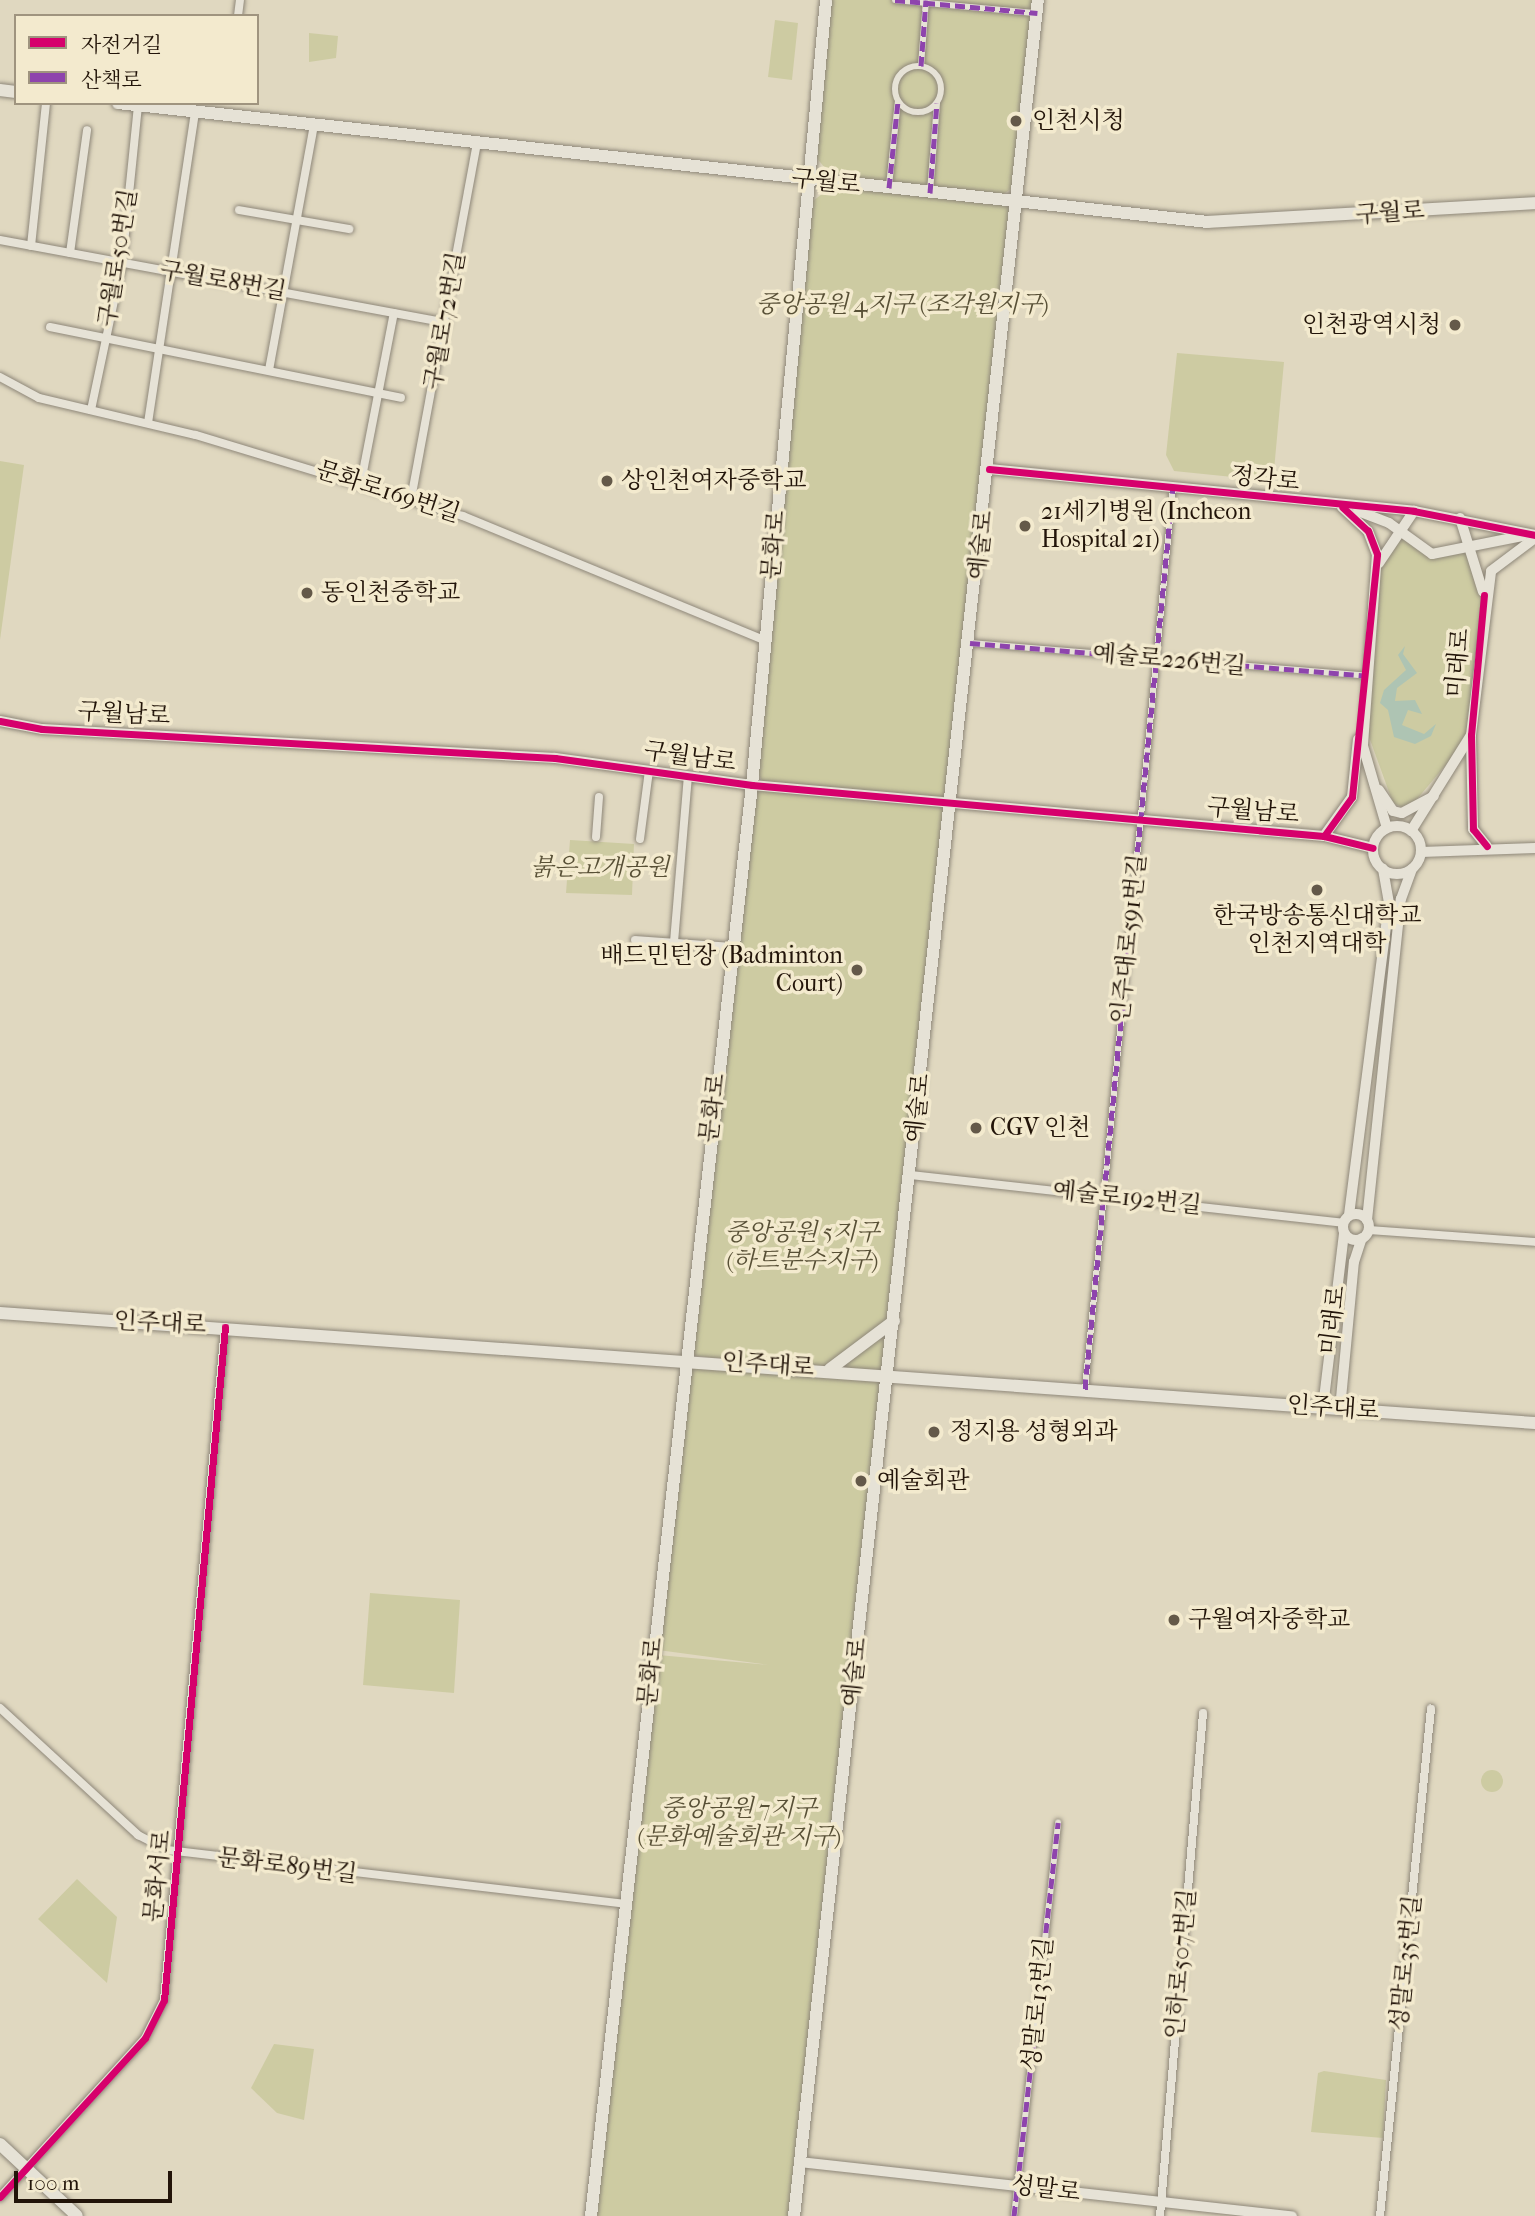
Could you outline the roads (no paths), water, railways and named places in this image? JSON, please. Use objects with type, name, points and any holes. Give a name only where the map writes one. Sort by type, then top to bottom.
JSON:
[{"type":"main road","name":"문화로","points":[[592,2216],[684,1360],[752,785],[825,0]]},
{"type":"main road","name":"예술로","points":[[794,2216],[1019,202],[1038,6]]},
{"type":"main road","name":"구월로","points":[[138,105],[195,112],[226,109],[314,125],[930,193],[1232,222],[1535,203]]},
{"type":"main road","name":"인주대로","points":[[0,1314],[225,1327],[888,1374],[1535,1423]]},
{"type":"main road","points":[[828,1370],[894,1321]]},
{"type":"main road","points":[[0,2144],[77,2216]]},
{"type":"street","points":[[895,0],[1038,6]]},
{"type":"street","points":[[921,66],[926,1]]},
{"type":"street","points":[[889,188],[898,101],[897,79],[921,66]]},
{"type":"street","points":[[921,66],[940,80],[930,193]]},
{"type":"street","points":[[898,101],[916,113],[937,103]]},
{"type":"street","points":[[31,246],[46,105]]},
{"type":"street","name":"구월로50번길","points":[[91,410],[122,263],[138,105]]},
{"type":"street","points":[[148,423],[175,272],[195,112]]},
{"type":"street","points":[[269,370],[299,220],[314,125]]},
{"type":"street","points":[[70,253],[87,130]]},
{"type":"street","name":"구월로72번길","points":[[411,499],[446,323],[477,143]]},
{"type":"street","points":[[239,210],[349,229]]},
{"type":"street","name":"구월로8번길","points":[[0,240],[446,323]]},
{"type":"street","points":[[361,482],[394,313]]},
{"type":"street","points":[[50,327],[401,398]]},
{"type":"street","name":"문화로169번길","points":[[0,377],[39,398],[148,423],[361,482],[411,499],[531,541],[765,641]]},
{"type":"street","name":"정각로","points":[[989,469],[1342,506],[1414,511],[1460,517],[1535,536]]},
{"type":"street","name":"인주대로591번길","points":[[1086,1389],[1173,489]]},
{"type":"street","points":[[1324,836],[1352,797],[1364,723],[1376,568],[1374,541],[1342,506]]},
{"type":"street","name":"정각로","points":[[1342,506],[1397,530],[1432,554],[1472,544],[1535,536]]},
{"type":"street","points":[[1376,568],[1397,530],[1414,511]]},
{"type":"street","points":[[1460,517],[1472,544],[1484,595]]},
{"type":"street","points":[[1484,595],[1496,563],[1535,536]]},
{"type":"street","name":"미래로","points":[[1411,831],[1471,736],[1484,595]]},
{"type":"street","name":"예술로226번길","points":[[970,643],[1368,676]]},
{"type":"street","name":"구월남로","points":[[0,721],[42,729],[555,758],[752,785],[951,805],[1324,836],[1373,848]]},
{"type":"street","points":[[1364,723],[1374,783],[1387,828]]},
{"type":"street","points":[[1471,736],[1474,828],[1487,846]]},
{"type":"street","points":[[640,839],[649,771]]},
{"type":"street","points":[[674,942],[688,777]]},
{"type":"street","points":[[1374,783],[1393,811],[1402,813],[1436,794]]},
{"type":"street","points":[[596,837],[599,797]]},
{"type":"street","points":[[1387,828],[1411,831],[1421,852]]},
{"type":"street","points":[[1387,828],[1373,848],[1383,869],[1412,869],[1421,852]]},
{"type":"street","points":[[1421,852],[1487,846],[1535,848]]},
{"type":"street","name":"미래로","points":[[1322,1407],[1390,903],[1383,869]]},
{"type":"street","name":"미래로","points":[[1340,1409],[1354,1262],[1366,1229],[1401,899],[1412,869]]},
{"type":"street","points":[[635,940],[732,947]]},
{"type":"street","name":"예술로192번길","points":[[910,1175],[1345,1224]]},
{"type":"street","points":[[1345,1224],[1366,1229]]},
{"type":"street","points":[[1345,1224],[1366,1229],[1535,1242]]},
{"type":"street","name":"문화서로","points":[[0,2197],[160,2016],[180,1853],[225,1327]]},
{"type":"street","name":"문화로89번길","points":[[0,1707],[138,1835],[180,1853],[626,1904]]},
{"type":"street","name":"성말로35번길","points":[[1380,2216],[1431,1709]]},
{"type":"street","name":"인하로507번길","points":[[1160,2216],[1203,1713]]},
{"type":"street","name":"성말로13번길","points":[[1014,2216],[1058,1822]]},
{"type":"street","name":"성말로","points":[[800,2162],[1292,2216]]},
{"type":"place","name":"인천시청","points":[[1016,121]]},
{"type":"place","name":"인천광역시청","points":[[1455,325]]},
{"type":"place","name":"상인천여자중학교","points":[[607,481]]},
{"type":"place","name":"21세기병원 (Incheon Hospital 21)","points":[[1025,526]]},
{"type":"place","name":"동인천중학교","points":[[307,593]]},
{"type":"place","name":"한국방송통신대학교 인천지역대학","points":[[1317,890]]},
{"type":"place","name":"배드민턴장 (Badminton Court)","points":[[857,970]]},
{"type":"place","name":"CGV 인천","points":[[976,1128]]},
{"type":"place","name":"정지용 성형외과","points":[[934,1432]]},
{"type":"place","name":"예술회관","points":[[861,1481]]},
{"type":"place","name":"구월여자중학교","points":[[1174,1620]]},
{"type":"park label","name":"중앙공원 4지구 (조각원지구)","points":[[902,305]]},
{"type":"park label","name":"붉은고개공원","points":[[600,868]]},
{"type":"park label","name":"중앙공원 5지구 (하트분수지구)","points":[[802,1247]]},
{"type":"park label","name":"중앙공원 7지구 (문화예술회관 지구)","points":[[739,1823]]}]
